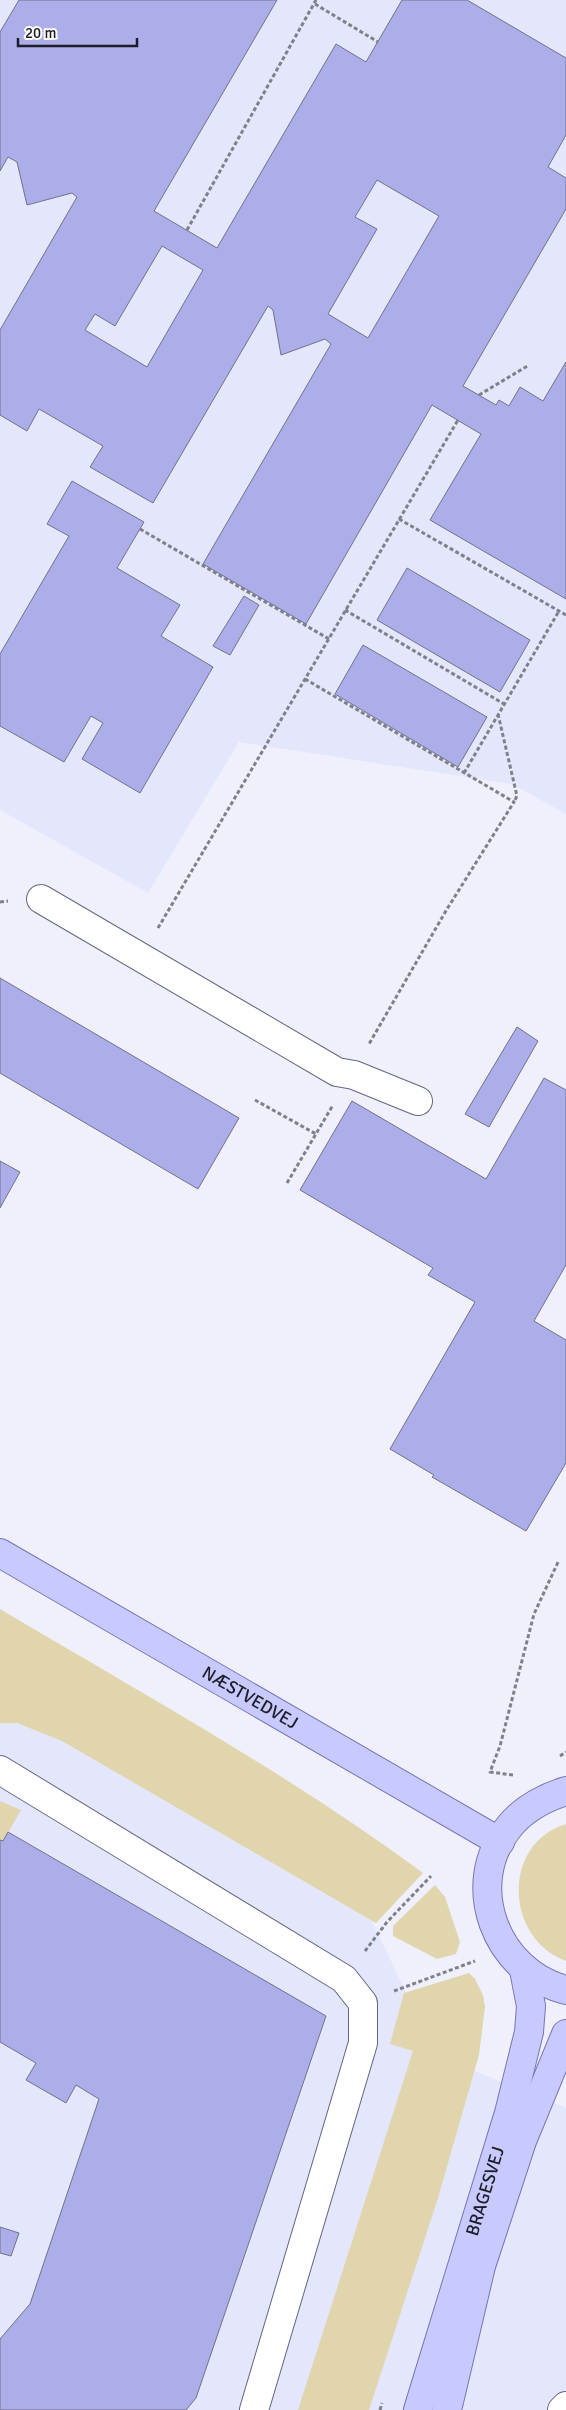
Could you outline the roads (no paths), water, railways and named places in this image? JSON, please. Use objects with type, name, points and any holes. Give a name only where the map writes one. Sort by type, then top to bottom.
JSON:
[{"type":"main road","name":"NÆSTVEDVEJ","points":[[0,1553],[500,1842]]},
{"type":"main road","points":[[566,1791],[535,1804],[509,1827],[500,1842],[489,1871],[488,1894],[491,1918],[504,1946],[524,1970],[550,1985],[566,1990]]},
{"type":"main road","name":"BRAGESVEJ","points":[[418,2410],[509,2113],[529,2032],[531,2006],[524,1970]]},
{"type":"main road","name":"BRAGESVEJ","points":[[447,2410],[481,2266],[522,2141],[566,2034]]},
{"type":"street","points":[[41,899],[337,1072],[351,1074],[418,1101]]},
{"type":"street","points":[[0,1770],[344,1979],[363,2003],[363,2043],[254,2410]]},
{"type":"street","points":[[422,2410],[430,2373]]},
{"type":"street","points":[[562,2410],[566,2406]]}]
